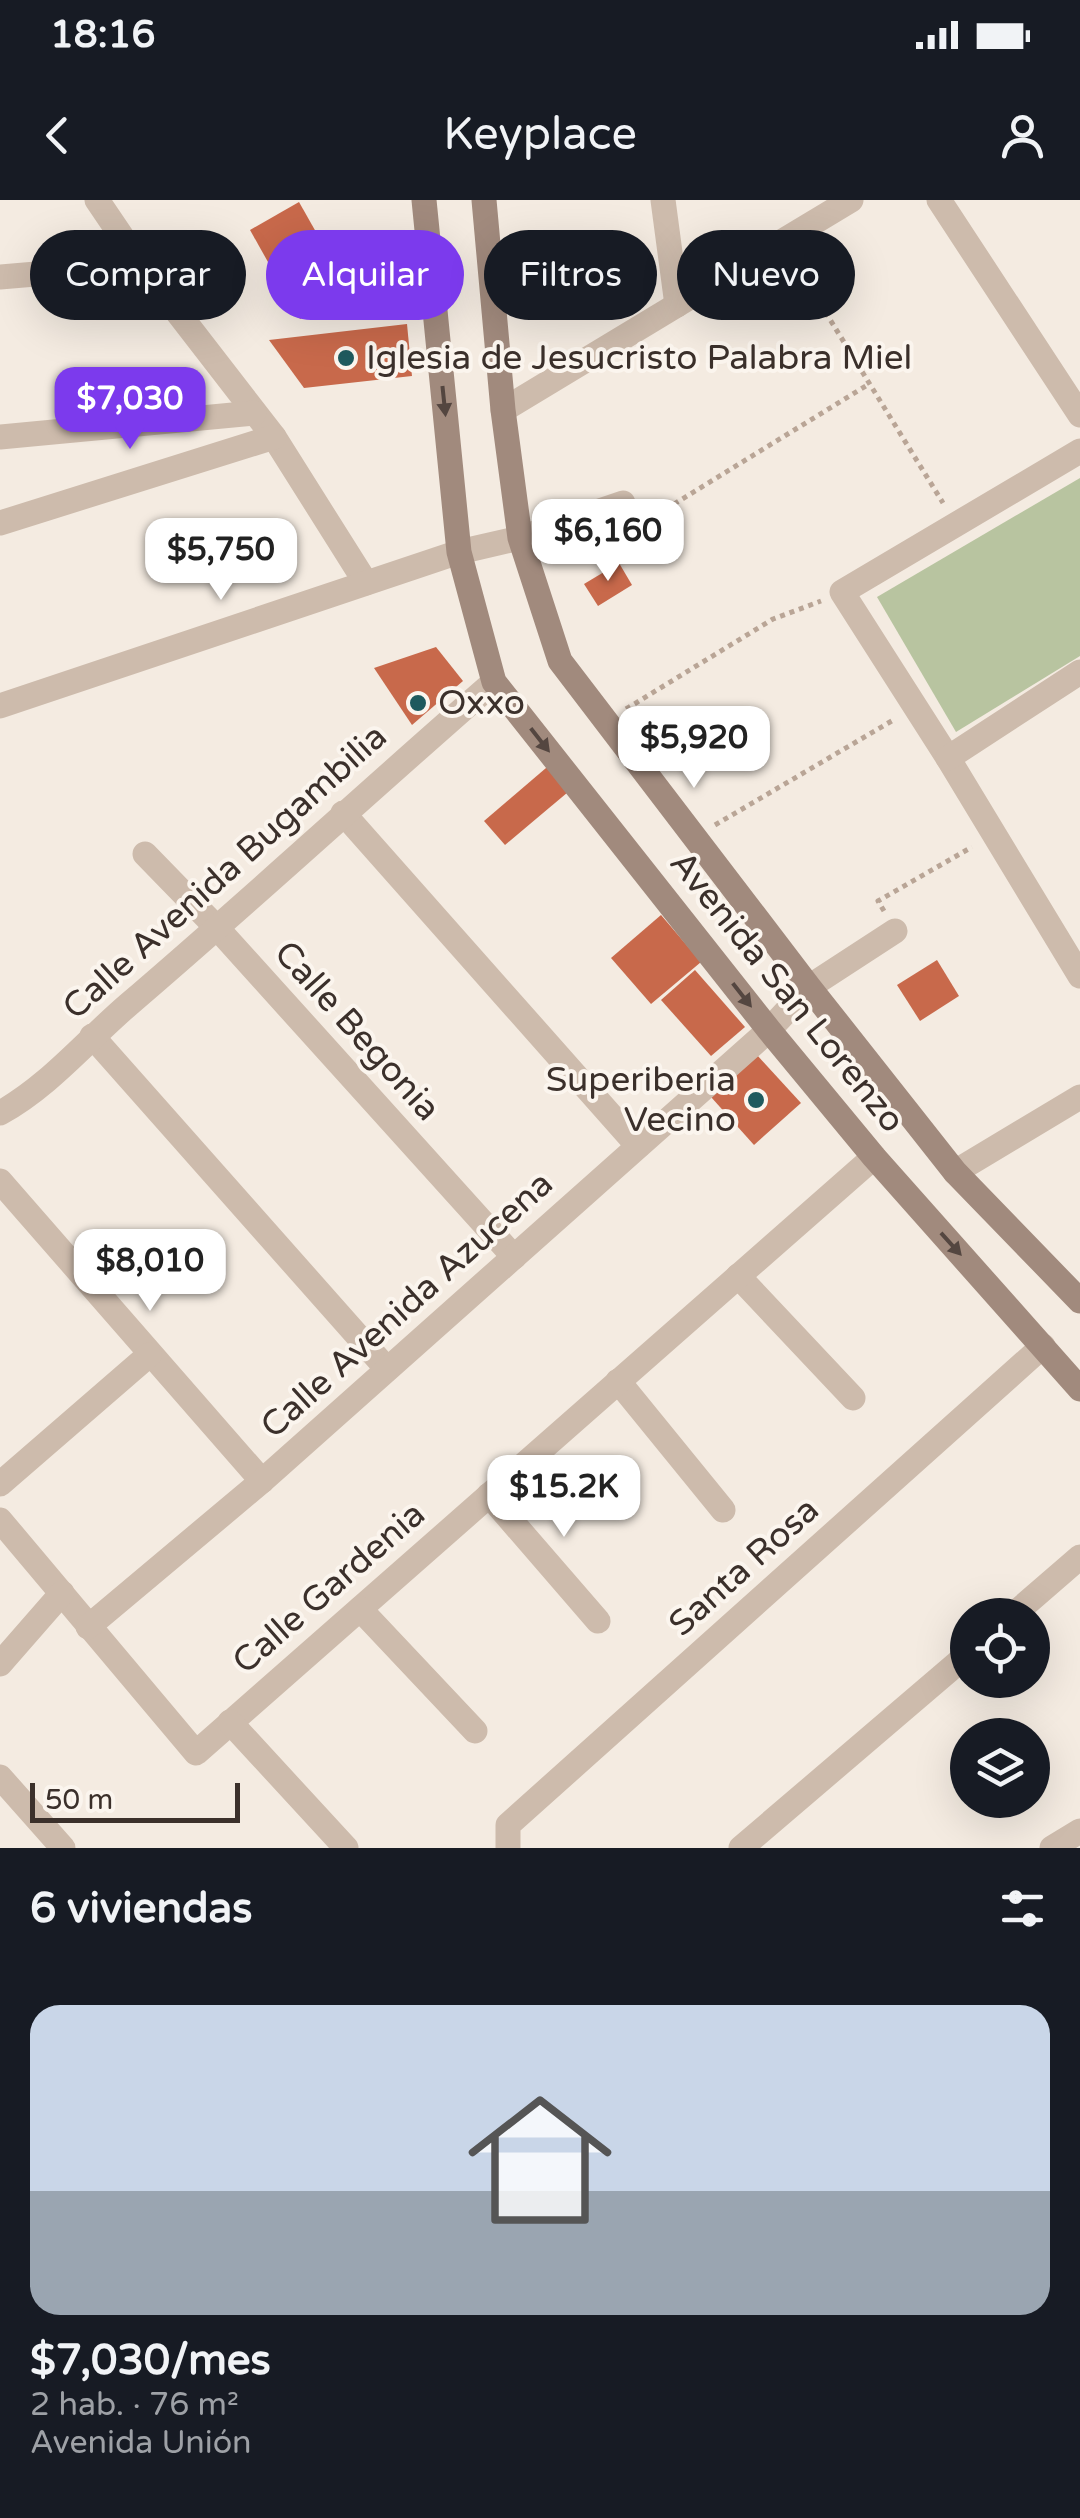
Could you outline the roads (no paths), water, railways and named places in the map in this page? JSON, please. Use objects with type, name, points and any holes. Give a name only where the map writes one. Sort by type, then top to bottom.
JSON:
[{"type":"street","name":"Avenida San Lorenzo","points":[[424,200],[460,552],[494,682],[874,1157],[1080,1389]]},
{"type":"street","name":"Avenida San Lorenzo","points":[[484,200],[503,410],[520,538],[560,660],[955,1172],[1080,1301]]},
{"type":"street","points":[[662,200],[676,305]]},
{"type":"street","points":[[503,410],[851,200]]},
{"type":"street","points":[[939,200],[1080,415]]},
{"type":"street","points":[[98,201],[117,230]]},
{"type":"street","points":[[0,277],[30,274]]},
{"type":"street","points":[[182,320],[274,437],[366,584]]},
{"type":"street","points":[[0,437],[254,413]]},
{"type":"street","points":[[0,523],[274,437]]},
{"type":"street","points":[[1080,451],[842,592],[1080,976]]},
{"type":"street","points":[[0,706],[460,552],[520,538],[623,503]]},
{"type":"street","points":[[948,758],[1080,672]]},
{"type":"street","name":"Calle Avenida Bugambilia","points":[[0,1113],[24,1100],[494,682]]},
{"type":"street","points":[[344,813],[638,1146]]},
{"type":"street","name":"Calle Begonia","points":[[144,854],[218,929],[514,1257]]},
{"type":"street","name":"Calle Avenida Azucena","points":[[88,1627],[262,1482],[769,1030],[810,987],[895,930]]},
{"type":"street","points":[[92,1036],[388,1369]]},
{"type":"street","points":[[955,1172],[1080,1097]]},
{"type":"street","name":"Calle Gardenia","points":[[0,1520],[196,1754],[874,1157]]},
{"type":"street","points":[[0,1181],[262,1482]]},
{"type":"street","points":[[738,1276],[853,1398]]},
{"type":"street","name":"Santa Rosa","points":[[509,1848],[508,1825],[1043,1346]]},
{"type":"street","points":[[0,1484],[150,1355]]},
{"type":"street","points":[[618,1380],[723,1510]]},
{"type":"street","points":[[489,1494],[598,1621]]},
{"type":"street","points":[[1033,1598],[1080,1558]]},
{"type":"street","points":[[0,1664],[62,1593]]},
{"type":"street","points":[[360,1608],[476,1732]]},
{"type":"street","points":[[741,1848],[950,1669]]},
{"type":"street","points":[[230,1722],[346,1848]]},
{"type":"street","points":[[0,1776],[63,1848]]},
{"type":"street","points":[[1052,1848],[1080,1831]]},
{"type":"place","name":"Iglesia de Jesucristo Palabra Miel","points":[[346,358]]},
{"type":"place","name":"Oxxo","points":[[418,703]]},
{"type":"place","name":"Superiberia Vecino","points":[[756,1100]]}]
